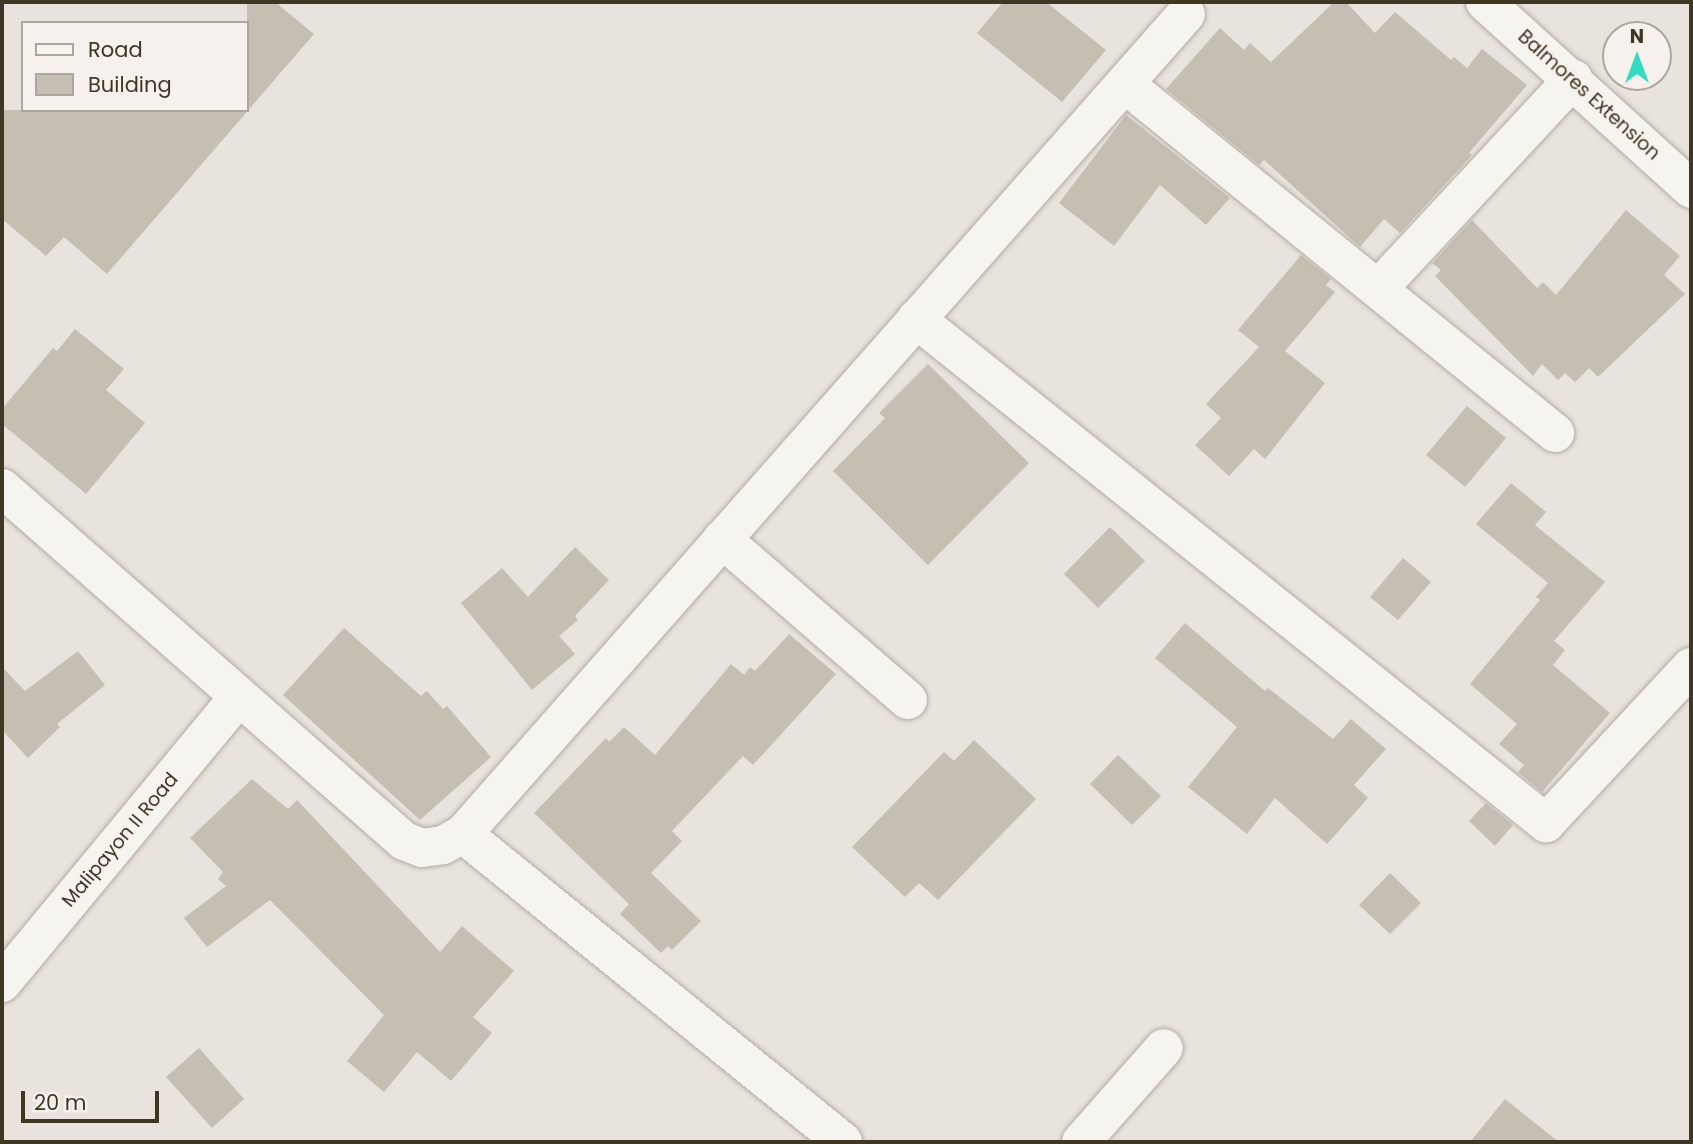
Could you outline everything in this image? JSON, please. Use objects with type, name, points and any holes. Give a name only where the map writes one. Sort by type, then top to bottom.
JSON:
[{"type":"street","name":"Balmores Extension","points":[[1485,2],[1573,79],[1691,189]]},
{"type":"street","points":[[2,488],[404,841],[422,848],[443,845],[463,834],[1186,14]]},
{"type":"street","points":[[1378,289],[1573,79]]},
{"type":"street","points":[[1125,84],[1555,433]]},
{"type":"street","points":[[916,320],[1546,823],[1691,667]]},
{"type":"street","points":[[722,539],[908,700]]},
{"type":"street","name":"Malipayon II Road","points":[[2,983],[238,698]]},
{"type":"street","points":[[463,834],[843,1142]]},
{"type":"street","points":[[1081,1142],[1164,1048]]},
{"type":"building","points":[[247,2],[275,2],[314,34],[248,111],[248,21]]},
{"type":"building","points":[[1003,2],[1046,2],[1106,50],[1062,102],[977,33]]},
{"type":"building","points":[[1334,2],[1346,2],[1375,33],[1395,12],[1451,60],[1454,57],[1467,68],[1482,49],[1527,85],[1469,153],[1472,155],[1400,233],[1384,219],[1360,247],[1264,160],[1259,165],[1166,89],[1220,28],[1244,50],[1250,43],[1271,62]]},
{"type":"building","points":[[2,110],[247,112],[107,274],[64,237],[46,256],[2,219]]},
{"type":"building","points":[[1126,115],[1230,198],[1206,225],[1160,185],[1114,246],[1059,203]]},
{"type":"building","points":[[1626,210],[1680,256],[1664,275],[1685,294],[1598,377],[1589,368],[1575,382],[1565,373],[1558,380],[1542,364],[1533,376],[1435,276],[1441,270],[1432,263],[1472,220],[1537,288],[1543,282],[1556,295]]},
{"type":"building","points":[[1301,255],[1331,279],[1326,285],[1335,292],[1285,351],[1325,383],[1265,459],[1254,449],[1229,476],[1195,445],[1221,418],[1206,404],[1259,347],[1238,330]]},
{"type":"building","points":[[75,329],[124,369],[106,390],[145,423],[86,494],[2,424],[2,409],[53,348],[57,351]]},
{"type":"building","points":[[928,364],[1029,463],[928,565],[833,471],[885,418],[879,413]]},
{"type":"building","points":[[1467,406],[1506,438],[1465,487],[1426,455]]},
{"type":"building","points":[[1511,483],[1546,512],[1535,525],[1605,582],[1554,641],[1565,650],[1553,665],[1610,713],[1542,792],[1518,772],[1524,765],[1499,744],[1517,724],[1470,684],[1540,600],[1536,597],[1548,583],[1476,524]]},
{"type":"building","points":[[1110,527],[1145,561],[1098,608],[1064,574]]},
{"type":"building","points":[[575,547],[609,580],[575,616],[578,620],[559,636],[575,654],[532,690],[461,603],[502,568],[528,597]]},
{"type":"building","points":[[1403,558],[1431,582],[1398,620],[1370,597]]},
{"type":"building","points":[[1185,623],[1265,691],[1268,688],[1333,739],[1351,719],[1386,749],[1354,785],[1368,798],[1327,844],[1275,798],[1247,834],[1188,787],[1237,727],[1155,658]]},
{"type":"building","points":[[344,628],[421,696],[427,691],[443,709],[447,706],[491,757],[420,820],[283,695]]},
{"type":"building","points":[[789,634],[836,674],[753,765],[743,756],[672,831],[682,841],[651,873],[701,921],[672,950],[668,946],[661,953],[620,914],[629,904],[534,813],[606,738],[609,742],[624,727],[655,755],[731,664],[744,675],[750,667],[755,671]]},
{"type":"building","points":[[78,651],[105,685],[57,724],[60,727],[28,758],[2,730],[2,667],[25,691]]},
{"type":"building","points":[[974,740],[1036,799],[938,900],[919,883],[905,897],[852,847],[944,752],[954,761]]},
{"type":"building","points":[[1118,755],[1161,796],[1132,825],[1090,784]]},
{"type":"building","points":[[252,779],[288,809],[297,800],[440,952],[462,926],[514,971],[473,1017],[492,1033],[451,1081],[417,1052],[384,1092],[347,1061],[384,1015],[270,900],[207,947],[184,918],[226,886],[218,879],[223,872],[190,838]]},
{"type":"building","points":[[1486,803],[1513,825],[1495,846],[1469,821]]},
{"type":"building","points":[[1390,873],[1421,903],[1390,934],[1359,905]]},
{"type":"building","points":[[199,1048],[244,1099],[212,1128],[166,1077]]},
{"type":"building","points":[[1505,1099],[1559,1142],[1470,1142]]}]
